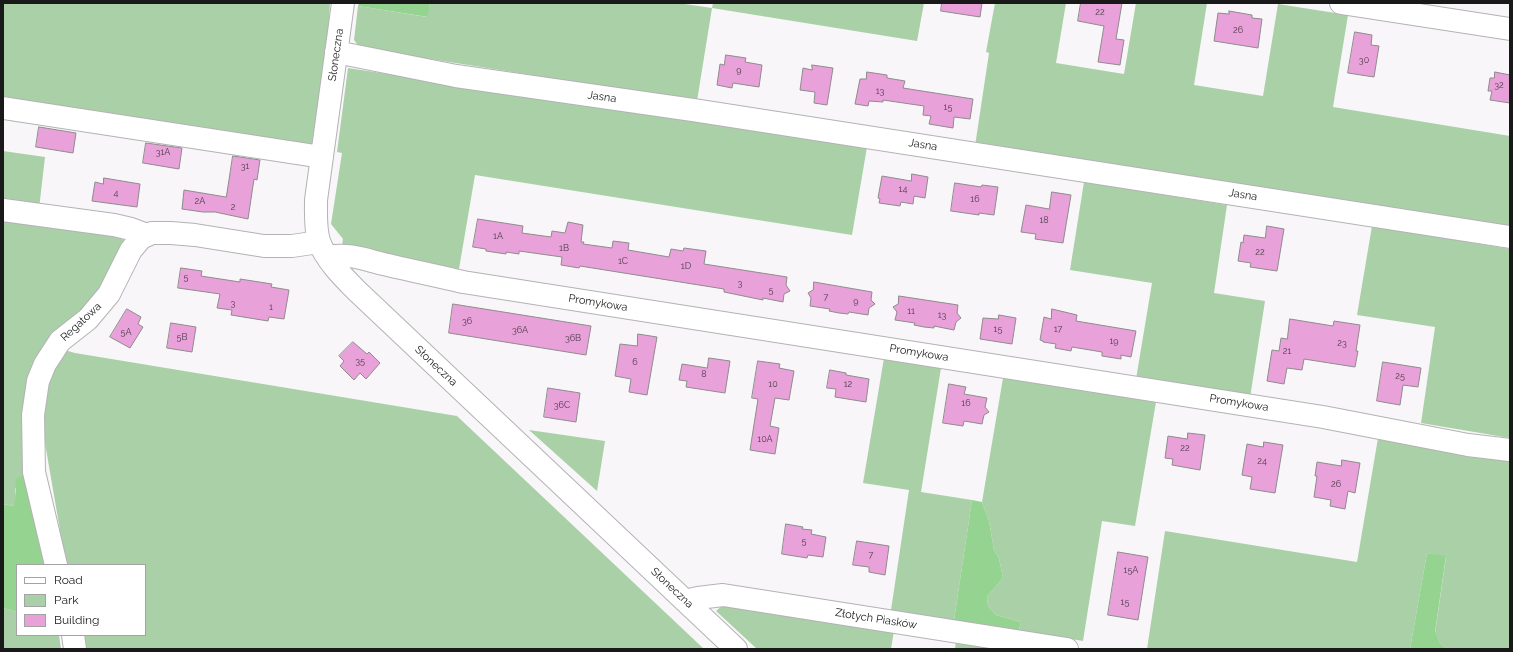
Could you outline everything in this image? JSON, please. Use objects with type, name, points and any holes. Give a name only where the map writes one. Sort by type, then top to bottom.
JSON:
[{"type":"street","name":"Słoneczna","points":[[344,3],[316,200],[316,221],[324,249],[343,278],[736,649]]},
{"type":"street","points":[[1341,3],[1510,29]]},
{"type":"street","name":"Jasna","points":[[336,52],[456,76],[693,110],[1510,237]]},
{"type":"street","points":[[3,108],[322,156]]},
{"type":"street","points":[[3,210],[114,225],[147,235],[152,233],[171,233],[264,246],[292,246],[324,249]]},
{"type":"street","name":"Regatowa","points":[[56,564],[34,472],[33,415],[38,381],[45,364],[60,341],[88,319],[99,308],[109,294],[131,250],[141,238],[147,235]]},
{"type":"street","name":"Promykowa","points":[[324,249],[344,255],[352,255],[387,265],[463,282],[1315,415],[1468,445],[1510,450]]},
{"type":"street","name":"Złotych Piasków","points":[[685,601],[723,595],[1067,649]]},
{"type":"street","points":[[73,636],[75,649]]},
{"type":"green space","points":[[3,3],[330,3],[327,52],[311,149],[3,102]]},
{"type":"green space","points":[[359,3],[430,3],[428,17],[358,6]]},
{"type":"green space","points":[[430,3],[678,3],[712,8],[697,101],[360,48],[354,40],[358,6],[427,17]]},
{"type":"green space","points":[[713,3],[924,3],[917,41],[712,8]]},
{"type":"green space","points":[[995,3],[1066,3],[1056,63],[1124,74],[1136,3],[1207,3],[1194,85],[1263,96],[1278,4],[1348,15],[1333,107],[1510,136],[1510,230],[975,146],[989,53],[986,52]]},
{"type":"green space","points":[[348,68],[867,147],[852,235],[475,175],[459,269],[342,245],[343,239],[331,224],[342,153],[337,152]]},
{"type":"green space","points":[[3,151],[45,157],[39,209],[3,204]]},
{"type":"green space","points":[[1084,182],[1227,205],[1214,293],[1265,301],[1250,398],[1136,379],[1152,283],[1070,270]]},
{"type":"green space","points":[[3,217],[121,236],[126,246],[92,306],[46,350],[29,472],[15,489],[16,499],[13,506],[3,504]]},
{"type":"green space","points":[[1372,226],[1510,249],[1510,438],[1421,423],[1435,327],[1357,315]]},
{"type":"green space","points":[[61,349],[75,353],[457,416],[704,649],[85,649],[79,636],[146,636],[146,564],[66,564],[41,420],[54,362]]},
{"type":"green space","points":[[884,358],[941,368],[921,492],[972,500],[954,620],[891,610],[909,490],[863,483]]},
{"type":"green space","points":[[1003,378],[1156,402],[1135,526],[1102,521],[1083,641],[1019,630],[1021,622],[996,615],[988,606],[987,597],[1003,578],[999,558],[994,550],[989,521],[982,502]]},
{"type":"green space","points":[[529,430],[605,441],[597,491]]},
{"type":"green space","points":[[1378,438],[1510,458],[1510,649],[1448,649],[1440,643],[1435,633],[1446,557],[1427,553],[1410,649],[1147,649],[1165,531],[1357,562]]},
{"type":"green space","points":[[29,472],[46,564],[16,564],[16,612],[3,608],[3,504],[13,506],[16,479]]},
{"type":"green space","points":[[972,500],[982,502],[989,521],[994,550],[999,558],[1003,578],[987,597],[988,606],[996,615],[1021,622],[1019,630],[954,620]]},
{"type":"green space","points":[[1427,553],[1446,556],[1435,632],[1440,643],[1448,649],[1410,649]]},
{"type":"green space","points":[[724,604],[894,631],[891,649],[757,649],[716,611]]},
{"type":"green space","points":[[3,608],[16,612],[16,636],[59,636],[61,649],[3,649]]},
{"type":"green space","points":[[956,641],[1006,649],[955,649]]},
{"type":"building","points":[[942,3],[982,3],[980,17],[941,11]]},
{"type":"building","points":[[1081,3],[1122,3],[1116,39],[1124,40],[1120,65],[1098,62],[1104,26],[1078,21]]},
{"type":"building","points":[[1229,11],[1252,15],[1252,18],[1262,19],[1258,48],[1214,41],[1218,13],[1229,14]]},
{"type":"building","points":[[1355,32],[1372,35],[1371,45],[1379,46],[1374,77],[1348,73]]},
{"type":"building","points":[[726,55],[746,58],[745,62],[762,65],[759,87],[733,83],[732,88],[717,85],[720,64],[724,65]]},
{"type":"building","points":[[812,65],[833,68],[827,105],[814,103],[815,92],[800,90],[803,68],[812,70]]},
{"type":"building","points":[[867,72],[887,75],[887,78],[905,81],[903,88],[973,99],[970,119],[954,117],[953,128],[929,124],[931,116],[923,115],[924,106],[883,100],[883,102],[869,101],[868,106],[855,104],[860,79],[866,79]]},
{"type":"building","points":[[1495,72],[1510,75],[1510,103],[1490,100],[1492,91],[1488,91],[1490,78],[1494,78]]},
{"type":"building","points":[[39,127],[76,133],[73,153],[36,147]]},
{"type":"building","points":[[146,143],[182,148],[179,169],[143,163]]},
{"type":"building","points":[[233,156],[260,160],[257,180],[254,179],[248,219],[215,212],[182,209],[184,190],[226,197]]},
{"type":"building","points":[[912,174],[928,177],[925,198],[914,196],[913,204],[901,202],[900,206],[879,203],[880,199],[878,198],[882,176],[911,181]]},
{"type":"building","points":[[104,178],[140,184],[137,207],[92,201],[95,182],[103,184]]},
{"type":"building","points":[[955,183],[981,187],[982,185],[998,187],[994,215],[979,213],[979,215],[951,211]]},
{"type":"building","points":[[1052,192],[1071,195],[1063,243],[1035,239],[1036,234],[1021,232],[1026,205],[1049,209]]},
{"type":"building","points":[[478,219],[523,226],[522,233],[551,237],[552,231],[565,233],[568,222],[583,225],[581,242],[584,242],[583,244],[612,248],[613,241],[629,243],[628,250],[669,257],[671,249],[683,251],[684,248],[706,251],[704,264],[787,277],[786,285],[790,291],[784,294],[783,302],[763,298],[763,300],[724,292],[724,289],[580,266],[579,268],[561,265],[562,257],[519,251],[519,254],[506,252],[506,254],[486,251],[486,249],[473,247]]},
{"type":"building","points":[[1267,226],[1284,229],[1277,271],[1250,267],[1251,263],[1238,261],[1241,242],[1243,243],[1244,235],[1265,238]]},
{"type":"building","points":[[181,268],[202,271],[201,276],[240,282],[240,279],[272,284],[271,287],[289,290],[284,319],[269,317],[268,321],[231,315],[232,310],[217,308],[220,294],[178,288]]},
{"type":"building","points":[[814,282],[872,292],[871,300],[875,304],[869,308],[868,315],[849,312],[848,314],[839,313],[829,311],[830,309],[810,306],[811,298],[808,293],[813,290]]},
{"type":"building","points":[[899,296],[958,305],[957,313],[961,318],[956,322],[954,330],[934,326],[934,328],[924,327],[914,325],[915,323],[895,320],[897,312],[893,307],[898,304]]},
{"type":"building","points":[[453,304],[591,326],[586,355],[449,333]]},
{"type":"building","points":[[127,309],[141,317],[138,324],[143,327],[130,348],[110,337]]},
{"type":"building","points":[[1052,309],[1077,315],[1076,321],[1136,331],[1131,357],[1121,355],[1121,359],[1102,356],[1102,352],[1072,347],[1071,351],[1055,348],[1056,344],[1043,342],[1040,340],[1044,317],[1051,319]]},
{"type":"building","points":[[999,315],[1016,318],[1012,344],[980,339],[983,318],[998,319]]},
{"type":"building","points":[[1290,319],[1333,326],[1334,321],[1360,325],[1355,367],[1304,359],[1302,370],[1287,368],[1284,384],[1267,381],[1272,350],[1279,351],[1281,338],[1287,339]]},
{"type":"building","points":[[171,323],[196,327],[192,352],[167,348]]},
{"type":"building","points":[[638,334],[657,337],[647,395],[629,392],[631,379],[615,376],[620,344],[637,346]]},
{"type":"building","points":[[353,342],[367,354],[369,352],[380,363],[366,379],[360,373],[354,380],[340,366],[344,361],[339,356]]},
{"type":"building","points":[[709,358],[730,361],[725,393],[686,387],[687,381],[679,380],[682,364],[707,368]]},
{"type":"building","points":[[758,361],[780,364],[779,368],[794,371],[789,400],[775,398],[770,426],[779,428],[775,454],[750,450],[758,399],[752,398]]},
{"type":"building","points":[[1383,362],[1421,368],[1418,387],[1403,385],[1400,405],[1377,401]]},
{"type":"building","points":[[830,370],[846,373],[846,375],[869,379],[866,402],[835,397],[836,389],[827,388]]},
{"type":"building","points":[[949,384],[966,387],[964,394],[987,398],[985,407],[989,412],[984,415],[982,424],[964,421],[963,426],[943,423]]},
{"type":"building","points":[[548,388],[580,393],[576,422],[544,417]]},
{"type":"building","points":[[1188,433],[1205,435],[1200,470],[1172,465],[1173,459],[1165,458],[1168,436],[1187,439]]},
{"type":"building","points":[[1264,442],[1283,445],[1275,493],[1250,489],[1252,477],[1242,475],[1247,444],[1263,447]]},
{"type":"building","points":[[1342,460],[1360,463],[1355,493],[1348,491],[1345,509],[1330,506],[1331,500],[1314,497],[1317,462],[1341,466]]},
{"type":"building","points":[[786,524],[803,527],[802,529],[812,530],[811,534],[826,537],[823,557],[808,555],[807,558],[782,554]]},
{"type":"building","points":[[857,541],[889,546],[885,575],[869,572],[869,567],[853,565]]},
{"type":"building","points":[[1118,552],[1148,557],[1138,620],[1108,615]]}]
